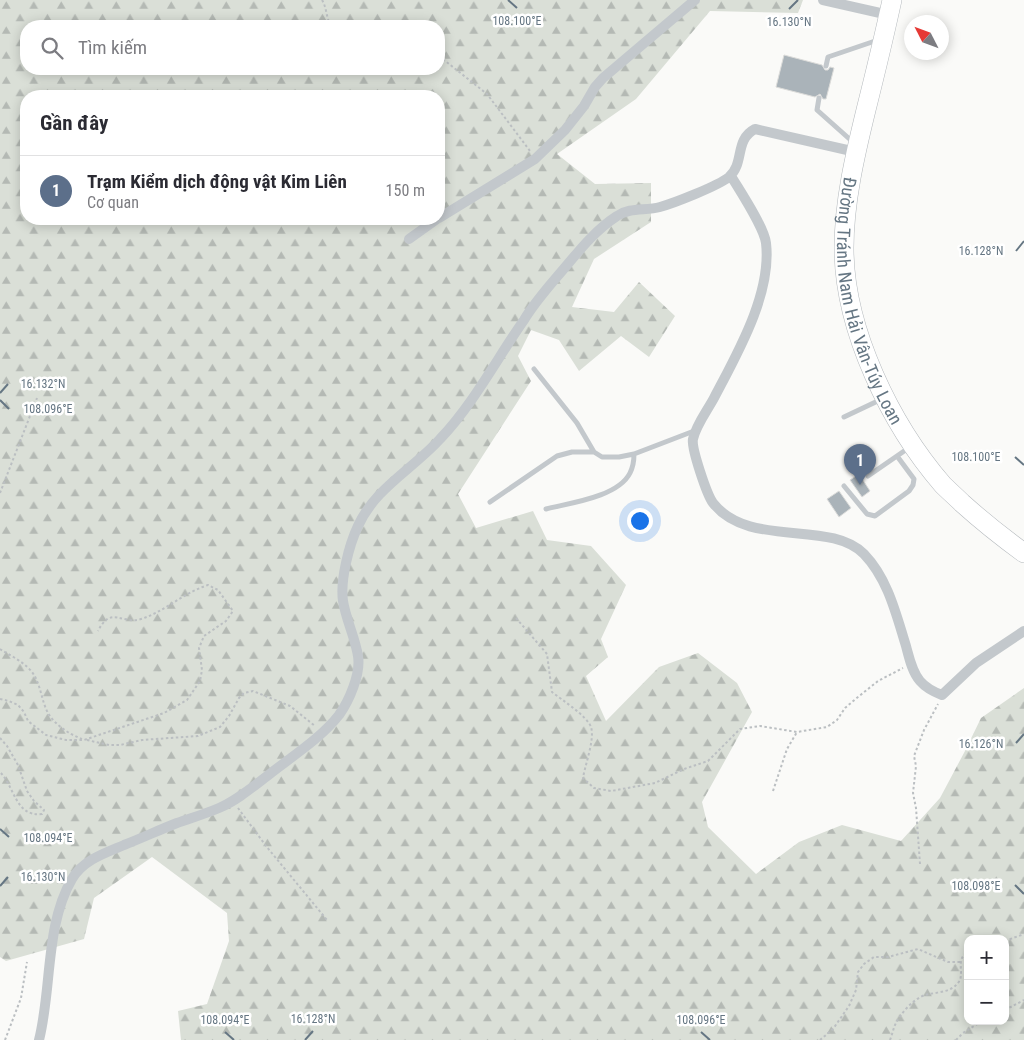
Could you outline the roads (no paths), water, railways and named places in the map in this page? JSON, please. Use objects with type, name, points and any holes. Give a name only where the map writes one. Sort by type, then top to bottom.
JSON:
[{"type":"highway","name":"Đường Tránh Nam Hải Vân-Túy Loan","points":[[891,7],[857,149],[849,194],[844,249],[849,296],[861,342],[885,398],[904,434],[944,486],[991,529],[1024,553]]},
{"type":"street","points":[[445,214],[535,159],[565,130],[584,106],[595,86],[603,78],[694,0]]},
{"type":"street","points":[[823,0],[891,7]]},
{"type":"street","points":[[39,1040],[44,1021],[54,932],[63,898],[74,876],[101,853],[219,808],[297,753],[323,732],[339,714],[354,688],[359,658],[342,598],[346,564],[358,526],[377,497],[437,443],[463,413],[529,312],[578,251],[601,227],[621,213],[637,209],[658,208],[713,186],[732,176],[738,163],[743,139],[755,129],[857,149]]},
{"type":"street","points":[[732,176],[766,241],[766,258],[762,294],[733,362],[692,440],[699,469],[713,502],[726,515],[754,529],[838,540],[857,548],[865,555],[888,589],[911,663],[919,680],[931,691],[942,695],[976,663],[1024,631]]},
{"type":"street","points":[[409,239],[428,225]]},
{"type":"lane","points":[[826,66],[828,57],[883,38]]},
{"type":"lane","points":[[820,98],[817,110],[857,149]]},
{"type":"lane","points":[[534,369],[577,423],[594,452]]},
{"type":"lane","points":[[844,417],[885,398]]},
{"type":"lane","points":[[490,502],[556,456],[572,452],[594,452],[606,458],[634,454],[697,430]]},
{"type":"lane","points":[[868,476],[912,445]]},
{"type":"lane","points":[[546,509],[584,500],[615,488],[631,472],[634,454]]},
{"type":"lane","points":[[844,486],[868,514],[875,516],[910,491],[914,485],[914,479],[897,456]]},
{"type":"place","name":"Trạm Kiểm dịch động vật Kim Liên","points":[[860,485]]}]
